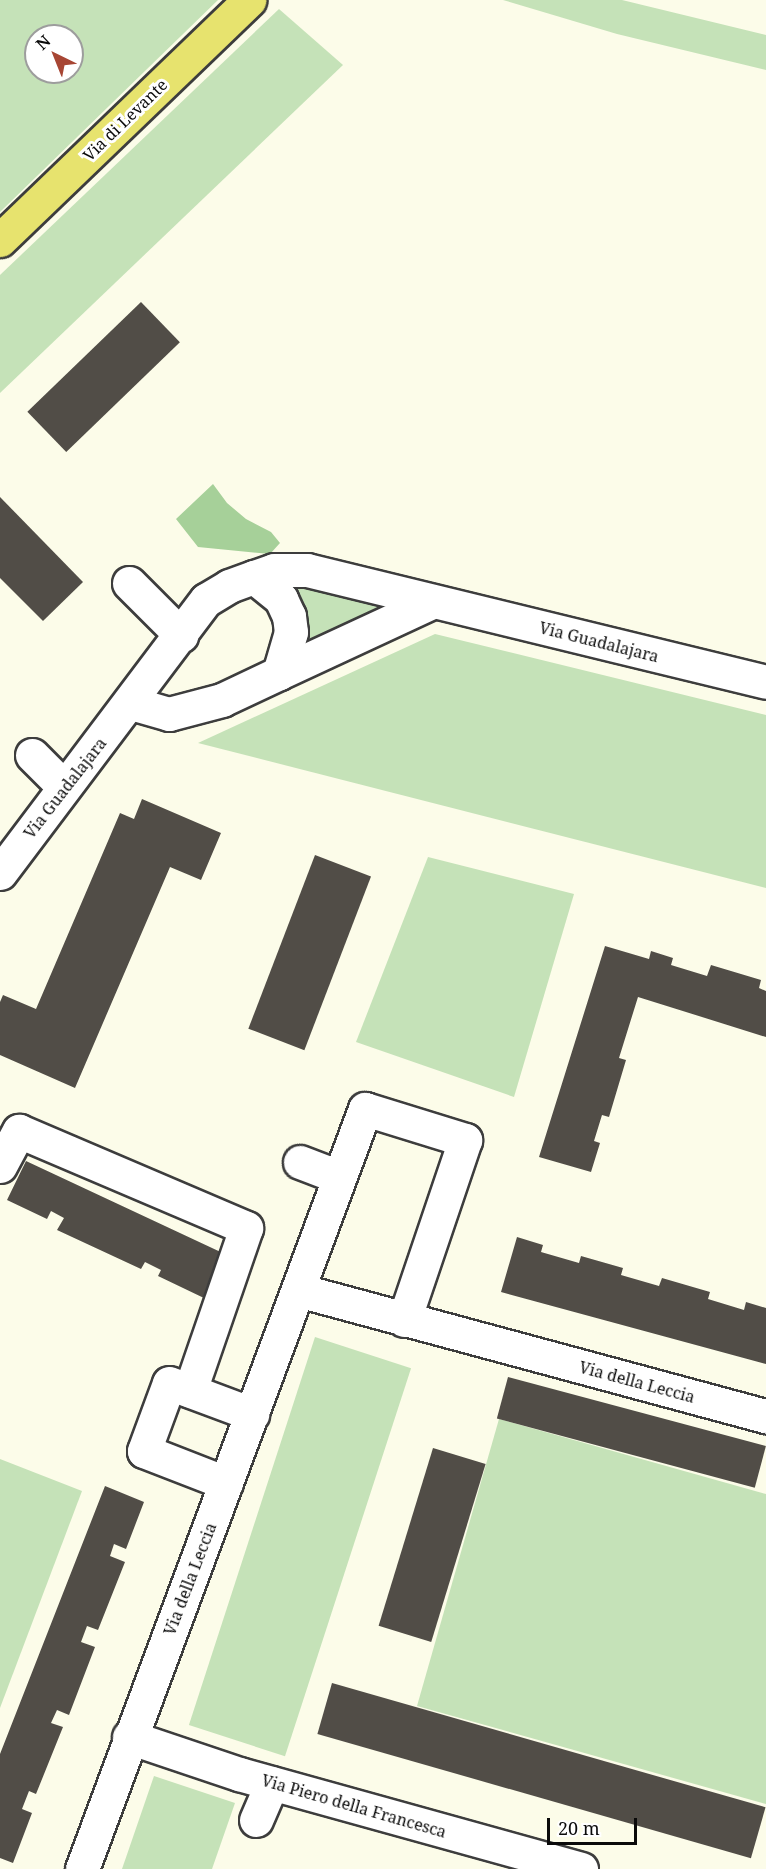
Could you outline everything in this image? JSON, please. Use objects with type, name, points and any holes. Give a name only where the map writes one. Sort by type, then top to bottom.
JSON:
[{"type":"main road","name":"Via di Levante","points":[[0,240],[249,0]]},
{"type":"street","name":"Via Guadalajara","points":[[0,873],[64,787],[111,751],[131,703],[206,600],[229,586],[274,570],[308,570],[766,682]]},
{"type":"street","points":[[254,577],[281,599],[289,616],[291,632],[279,673]]},
{"type":"street","points":[[129,583],[181,635]]},
{"type":"street","points":[[131,703],[169,714],[222,700],[432,602]]},
{"type":"street","points":[[32,755],[64,787]]},
{"type":"street","name":"Via della Leccia","points":[[82,1869],[129,1737],[366,1109],[465,1140],[404,1320]]},
{"type":"street","points":[[0,1166],[19,1131],[246,1228],[190,1391]]},
{"type":"street","points":[[300,1162],[339,1177]]},
{"type":"street","name":"Via della Leccia","points":[[298,1290],[766,1416]]},
{"type":"street","points":[[226,1483],[144,1451],[169,1383],[252,1414]]},
{"type":"street","name":"Via Piero della Francesca","points":[[129,1737],[272,1783],[581,1869]]},
{"type":"street","points":[[256,1820],[272,1783]]},
{"type":"green space","points":[[0,0],[218,0],[0,212]]},
{"type":"green space","points":[[503,0],[622,0],[766,35],[766,70],[617,34]]},
{"type":"green space","points":[[279,9],[343,65],[0,393],[0,275]]},
{"type":"green space","points":[[213,484],[227,503],[246,519],[271,532],[280,543],[270,554],[198,547],[176,519]]},
{"type":"green space","points":[[282,575],[396,600],[306,650],[304,612],[298,596]]},
{"type":"green space","points":[[435,634],[766,715],[766,888],[198,743]]},
{"type":"green space","points":[[428,857],[574,894],[514,1097],[356,1042]]},
{"type":"green space","points":[[315,1337],[411,1368],[285,1756],[189,1725]]},
{"type":"green space","points":[[499,1419],[766,1494],[766,1804],[417,1706]]},
{"type":"green space","points":[[0,1459],[82,1491],[0,1708]]},
{"type":"green space","points":[[154,1776],[235,1803],[212,1869],[122,1869]]},
{"type":"building","points":[[141,302],[180,342],[66,452],[27,412]]},
{"type":"building","points":[[0,497],[83,582],[43,621],[0,578]]},
{"type":"building","points":[[142,799],[221,833],[201,880],[170,867],[75,1088],[0,1055],[0,1002],[3,995],[36,1009],[120,813],[134,819]]},
{"type":"building","points":[[315,855],[371,877],[304,1050],[248,1029]]},
{"type":"building","points":[[605,946],[649,959],[651,951],[673,958],[671,965],[707,976],[711,965],[761,980],[759,988],[766,991],[766,1037],[638,997],[619,1058],[626,1060],[609,1117],[602,1115],[594,1141],[600,1143],[591,1172],[539,1157]]},
{"type":"building","points":[[26,1161],[227,1255],[206,1299],[158,1276],[161,1270],[145,1262],[141,1269],[57,1230],[64,1218],[51,1211],[47,1219],[7,1200]]},
{"type":"building","points":[[517,1237],[543,1245],[541,1252],[579,1263],[581,1256],[623,1268],[621,1275],[659,1286],[662,1278],[710,1292],[708,1299],[744,1310],[746,1302],[766,1308],[766,1364],[501,1292]]},
{"type":"building","points":[[508,1377],[766,1446],[755,1488],[497,1419]]},
{"type":"building","points":[[433,1448],[486,1464],[431,1642],[379,1626]]},
{"type":"building","points":[[105,1486],[144,1502],[126,1549],[114,1544],[110,1556],[125,1562],[98,1630],[87,1626],[81,1642],[95,1647],[69,1715],[57,1710],[51,1723],[63,1727],[36,1794],[29,1791],[22,1809],[32,1813],[13,1863],[0,1858],[0,1754]]},
{"type":"building","points":[[332,1683],[766,1807],[751,1858],[317,1734]]}]
